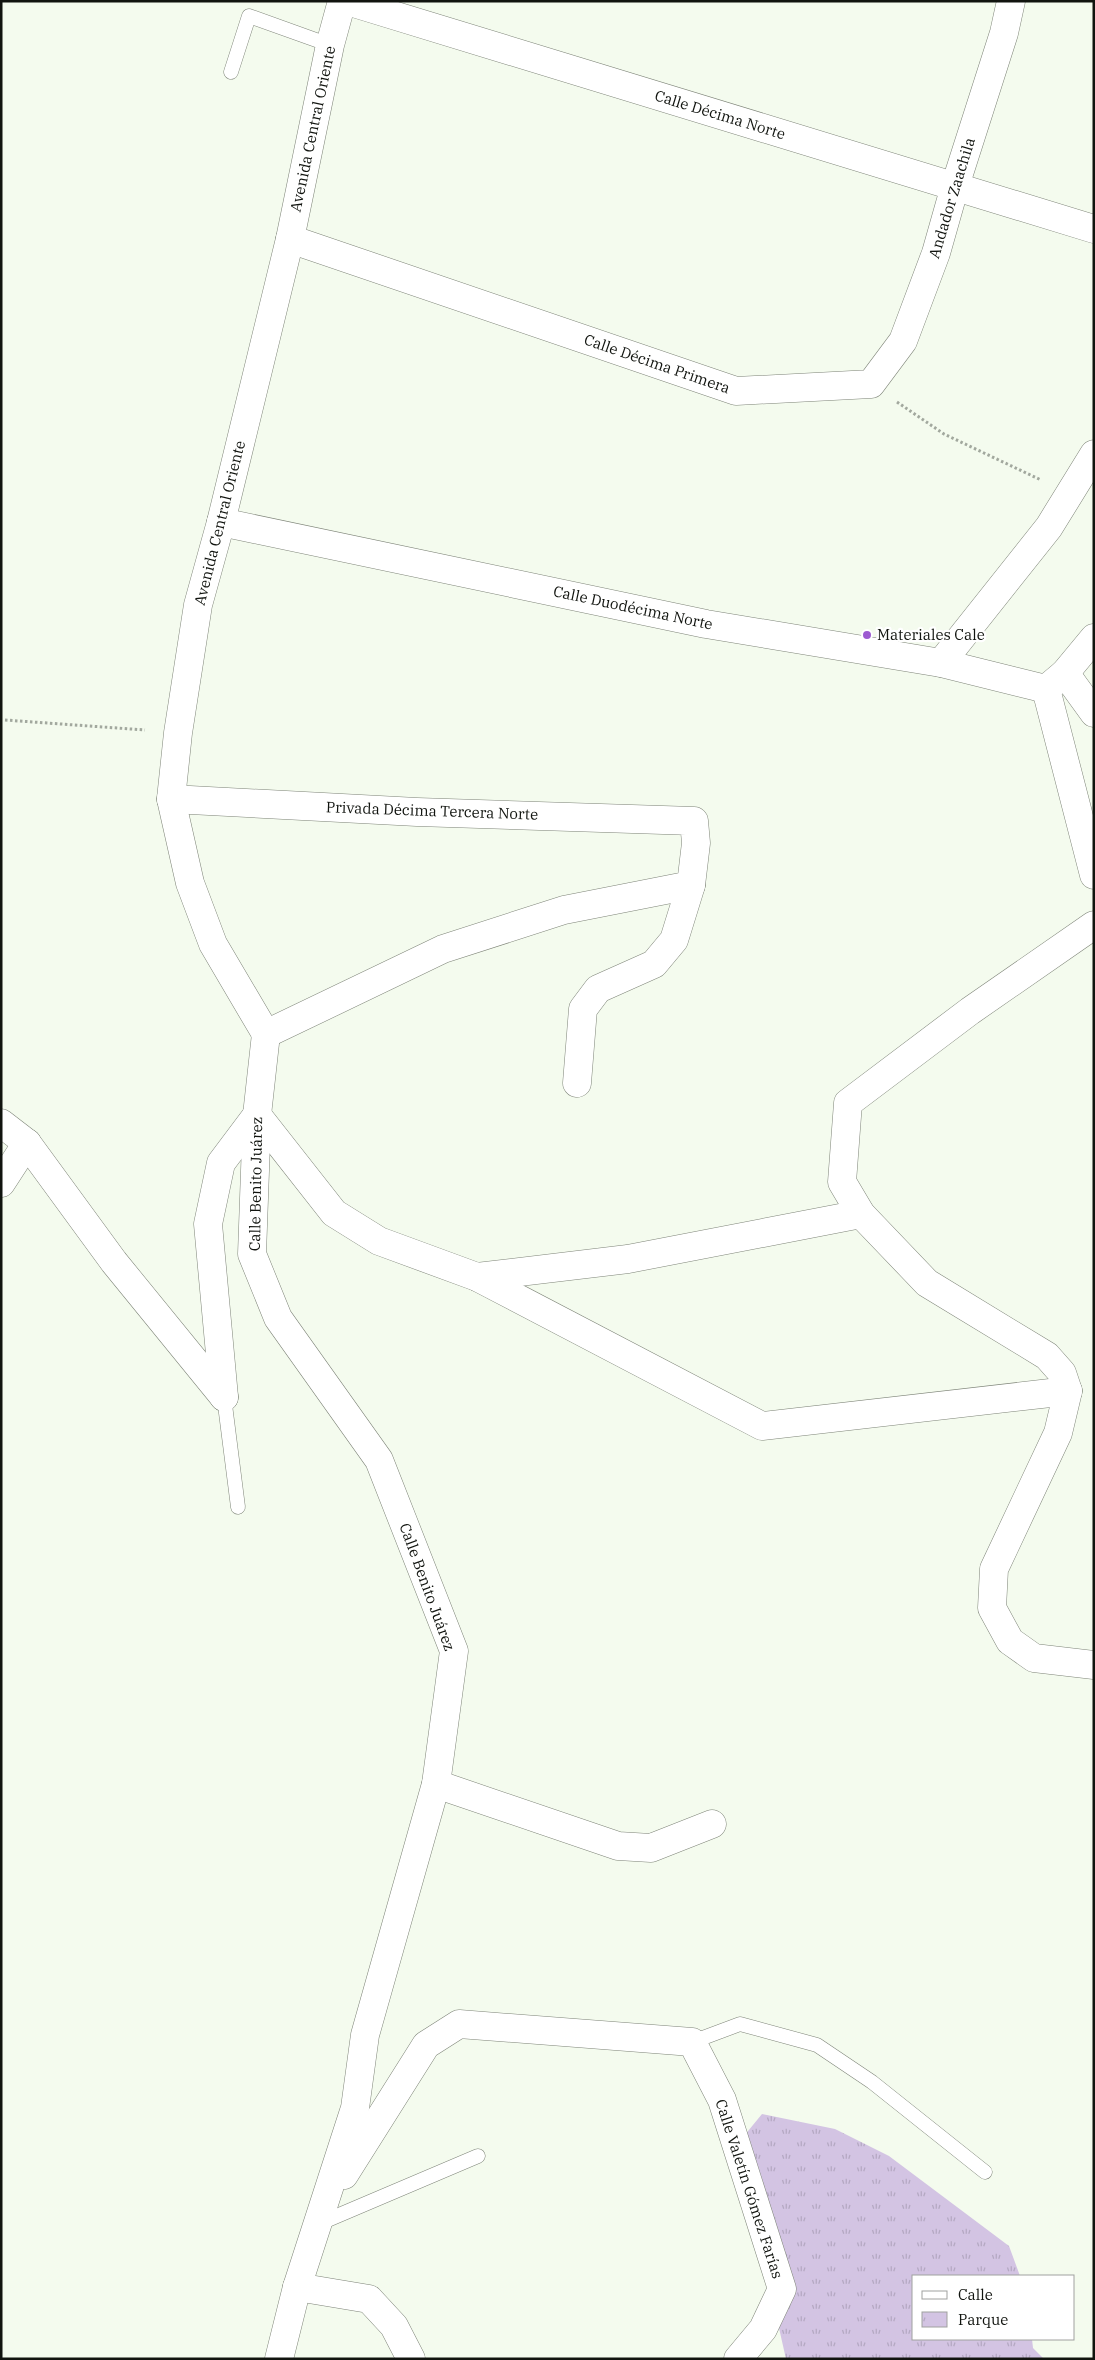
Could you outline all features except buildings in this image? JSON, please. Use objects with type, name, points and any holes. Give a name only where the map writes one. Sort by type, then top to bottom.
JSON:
[{"type":"street","name":"Avenida Central Oriente","points":[[266,1034],[213,944],[190,883],[171,798],[178,733],[198,605],[221,522],[290,239],[330,45],[342,1]]},
{"type":"street","name":"Calle Décima Norte","points":[[347,1],[1094,229]]},
{"type":"street","name":"Andador Zaachila","points":[[871,384],[903,340],[936,253],[955,186],[1004,33],[1011,1]]},
{"type":"street","name":"Calle Décima Primera","points":[[290,239],[736,391],[871,384]]},
{"type":"street","points":[[941,663],[1050,527],[1094,454]]},
{"type":"street","name":"Calle Duodécima Norte","points":[[221,522],[706,624],[1056,681]]},
{"type":"street","points":[[1056,681],[1094,638]]},
{"type":"street","points":[[1056,681],[1094,713]]},
{"type":"street","points":[[1056,681],[1094,875]]},
{"type":"street","name":"Privada Décima Tercera Norte","points":[[171,798],[417,812],[694,821],[696,843],[691,885]]},
{"type":"street","points":[[266,1034],[443,949],[564,910],[691,885],[674,940],[654,964],[598,989],[583,1009],[577,1083]]},
{"type":"street","points":[[1094,925],[970,1010],[848,1102],[842,1182],[861,1214],[927,1283],[1048,1356],[1062,1373],[1068,1391],[1058,1433],[994,1569],[992,1608],[1010,1641],[1034,1658],[1094,1665]]},
{"type":"street","name":"Calle Benito Juárez","points":[[266,1034],[257,1115],[252,1254],[278,1318],[379,1460],[454,1652],[436,1784],[365,2035],[355,2108],[319,2217]]},
{"type":"street","points":[[224,1397],[208,1224],[221,1163],[257,1115],[334,1213],[379,1241],[477,1277],[762,1426],[1068,1391]]},
{"type":"street","points":[[1,1123],[26,1143],[114,1262],[224,1397]]},
{"type":"street","points":[[1,1183],[26,1143]]},
{"type":"street","points":[[477,1277],[628,1259],[861,1214]]},
{"type":"street","points":[[436,1784],[618,1846],[651,1848],[712,1824]]},
{"type":"street","points":[[279,2359],[319,2217],[426,2045],[458,2024],[692,2042]]},
{"type":"street","name":"Calle Valetín Gómez Farías","points":[[692,2042],[722,2100],[782,2289],[763,2329],[738,2359]]},
{"type":"street","points":[[298,2287],[369,2299],[394,2326],[410,2359]]},
{"type":"lane","points":[[231,72],[249,16],[330,45]]},
{"type":"lane","points":[[224,1397],[238,1507]]},
{"type":"lane","points":[[692,2042],[740,2024],[817,2045],[872,2082],[985,2172]]},
{"type":"lane","points":[[319,2217],[478,2156]]},
{"type":"path","points":[[871,384],[944,434],[1071,494]]},
{"type":"path","points":[[5,720],[178,733]]},
{"type":"green space","points":[[762,2114],[835,2129],[889,2156],[1009,2246],[1020,2275],[912,2275],[912,2340],[1032,2340],[1033,2348],[1044,2359],[786,2359],[774,2306],[730,2153]]},
{"type":"place","name":"Materiales Cale","points":[[867,635]]}]
